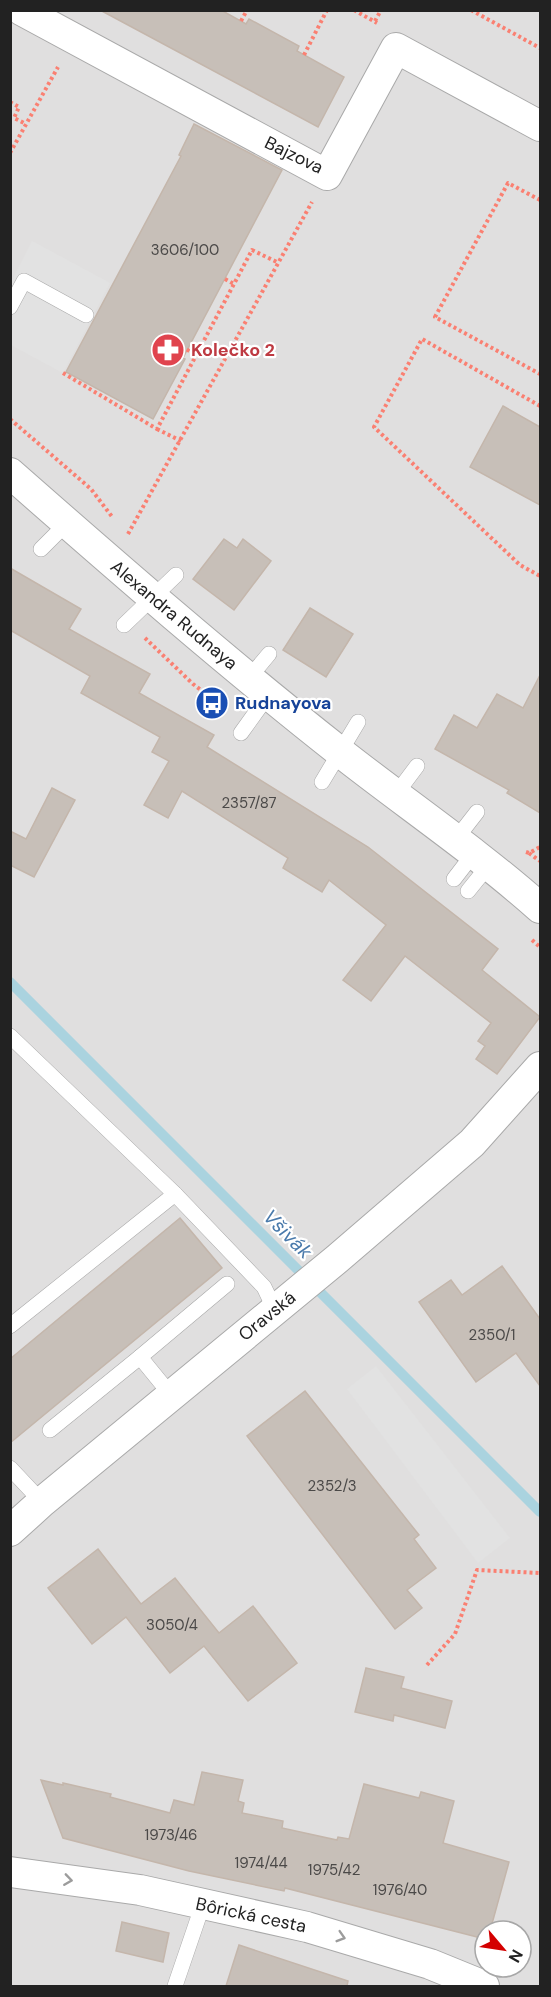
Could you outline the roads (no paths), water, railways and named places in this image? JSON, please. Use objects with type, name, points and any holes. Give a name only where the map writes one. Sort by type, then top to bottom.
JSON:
[{"type":"street","name":"Bajzova","points":[[21,10],[327,175],[396,48],[540,126]]},
{"type":"street","name":"Alexandra Rudnaya","points":[[10,472],[259,686],[340,752],[540,905]]},
{"type":"street","name":"Oravská","points":[[10,1531],[42,1502],[337,1259],[472,1143],[540,1067]]},
{"type":"street","name":"Bôrická cesta","points":[[10,1872],[140,1890],[307,1927],[430,1964],[484,1986]]},
{"type":"lane","points":[[10,307],[24,281],[86,315]]},
{"type":"lane","points":[[41,549],[68,523]]},
{"type":"lane","points":[[124,626],[176,575]]},
{"type":"lane","points":[[241,733],[269,654]]},
{"type":"lane","points":[[322,782],[358,722]]},
{"type":"lane","points":[[396,795],[417,766]]},
{"type":"lane","points":[[468,891],[477,812]]},
{"type":"lane","points":[[454,879],[473,852]]},
{"type":"lane","points":[[10,1036],[175,1194],[264,1287],[275,1310]]},
{"type":"lane","points":[[10,1326],[175,1194]]},
{"type":"lane","points":[[50,1430],[227,1284]]},
{"type":"lane","points":[[140,1357],[171,1395]]},
{"type":"lane","points":[[10,1468],[42,1502]]},
{"type":"lane","points":[[175,1986],[203,1904]]},
{"type":"waterway","name":"Všivák","points":[[10,982],[540,1512]]},
{"type":"place","name":"Kolečko 2","points":[[168,350]]},
{"type":"place","name":"Rudnayova","points":[[212,703]]}]
